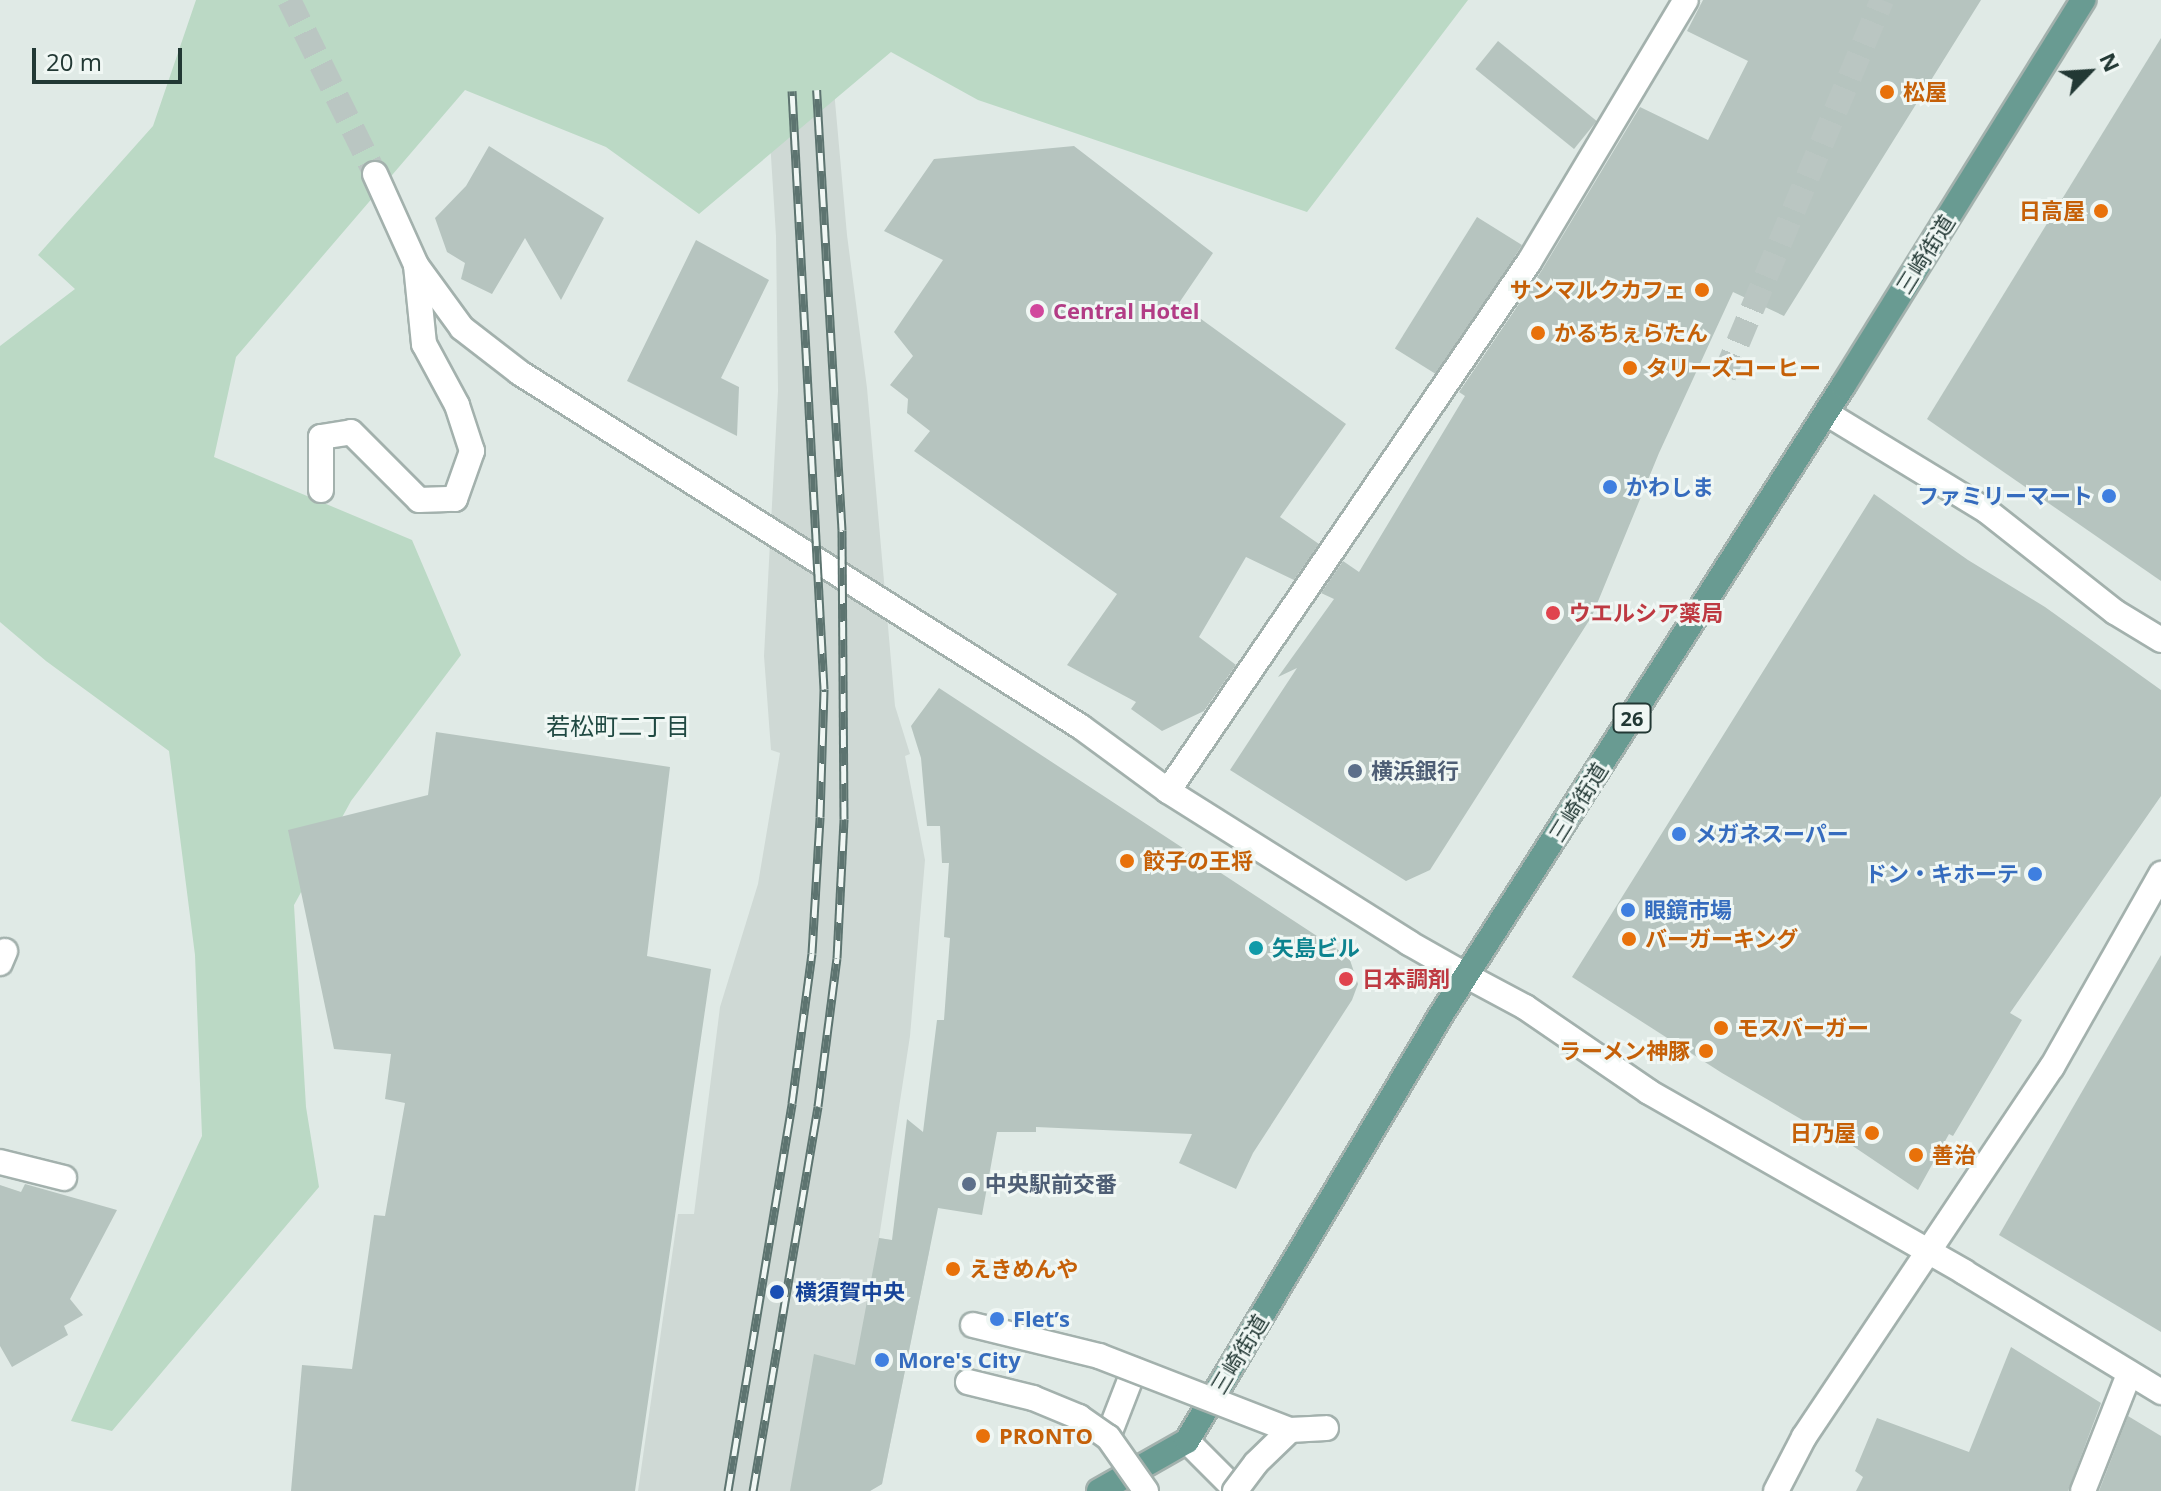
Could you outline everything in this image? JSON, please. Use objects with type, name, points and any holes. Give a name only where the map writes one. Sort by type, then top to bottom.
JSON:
[{"type":"main road","name":"三崎街道","points":[[1099,1491],[1187,1441],[1437,1021],[1826,413],[2083,0]]},
{"type":"street","points":[[1168,791],[1529,262],[1686,0]]},
{"type":"street","points":[[375,174],[416,265],[462,328],[520,373],[1081,727],[1168,791],[1409,943],[1525,1007],[1649,1092],[1929,1252],[2129,1374],[2160,1387]]},
{"type":"street","points":[[321,490],[321,437],[351,432],[419,500],[455,499],[472,451],[457,405],[424,344],[416,265]]},
{"type":"street","points":[[1826,413],[1987,511],[2115,612],[2161,640]]},
{"type":"street","points":[[1776,1491],[1804,1437],[2052,1067],[2161,874]]},
{"type":"street","points":[[0,1162],[64,1178]]},
{"type":"street","points":[[973,1325],[1099,1356],[1290,1430],[1326,1428]]},
{"type":"street","points":[[1108,1437],[1134,1370]]},
{"type":"street","points":[[2083,1491],[2129,1374]]},
{"type":"street","points":[[968,1382],[1044,1403],[1079,1417],[1108,1437],[1146,1491]]},
{"type":"street","points":[[1187,1441],[1236,1491],[1256,1463],[1290,1430]]},
{"type":"shaded area","points":[[834,90],[847,235],[867,388],[895,706],[910,754],[905,756],[925,860],[910,1036],[879,1238],[930,1247],[882,1484],[870,1491],[638,1491],[678,1214],[694,1214],[720,1007],[758,884],[780,753],[771,750],[764,656],[778,391],[776,236],[767,93]]},
{"type":"green space","points":[[196,0],[1468,0],[1307,212],[978,100],[891,52],[699,214],[606,147],[465,90],[236,357],[214,457],[412,540],[461,655],[351,801],[294,905],[306,1107],[319,1187],[112,1431],[71,1421],[202,1136],[195,955],[169,751],[46,661],[0,622],[0,346],[75,289],[38,255],[153,126]]},
{"type":"building","points":[[1703,0],[1981,0],[1784,316],[1733,292],[1659,453],[1592,616],[1430,870],[1406,881],[1230,770],[1297,668],[1278,677],[1334,599],[1321,593],[1343,561],[1359,572],[1465,396],[1459,392],[1542,270],[1640,107],[1708,140],[1748,61],[1687,31]]},
{"type":"building","points":[[2161,38],[2161,581],[1927,419]]},
{"type":"building","points":[[1498,41],[1597,121],[1574,149],[1475,69]]},
{"type":"building","points":[[489,146],[604,218],[561,300],[525,238],[492,294],[461,279],[465,263],[447,252],[435,218],[466,186]]},
{"type":"building","points":[[1074,146],[1213,253],[1179,303],[1346,424],[1280,517],[1319,544],[1294,580],[1246,557],[1199,637],[1236,665],[1204,711],[1162,731],[1131,709],[1136,702],[1067,665],[1117,594],[914,451],[930,431],[907,413],[908,399],[890,385],[913,356],[894,332],[943,260],[884,231],[934,159]]},
{"type":"building","points":[[1477,217],[1522,245],[1440,377],[1395,348]]},
{"type":"building","points":[[696,240],[769,280],[721,378],[739,387],[737,436],[627,381]]},
{"type":"building","points":[[1874,494],[1968,560],[2045,607],[2161,690],[2161,796],[2010,1013],[2022,1020],[1953,1136],[1949,1134],[1918,1190],[1832,1132],[1830,1136],[1722,1073],[1572,977]]},
{"type":"building","points":[[939,688],[1349,957],[1358,984],[1352,1000],[1253,1153],[1236,1189],[1179,1163],[1192,1134],[1036,1127],[1036,1132],[997,1132],[982,1215],[938,1208],[882,1484],[870,1491],[790,1491],[814,1354],[855,1365],[879,1238],[892,1240],[907,1119],[923,1132],[937,1020],[944,1020],[950,938],[944,937],[949,863],[942,863],[940,826],[927,826],[921,758],[911,726]]},
{"type":"building","points":[[436,732],[670,767],[647,956],[711,969],[635,1491],[291,1491],[302,1365],[352,1369],[374,1215],[385,1216],[405,1103],[385,1099],[391,1054],[334,1049],[288,830],[428,795]]},
{"type":"building","points":[[2161,955],[2161,1332],[1999,1235]]},
{"type":"building","points":[[25,1184],[117,1210],[70,1299],[83,1315],[64,1326],[68,1335],[12,1367],[0,1346],[0,1185],[21,1192]]},
{"type":"building","points":[[2011,1347],[2101,1403],[2068,1491],[1856,1491],[1863,1477],[1855,1471],[1877,1418],[1969,1452]]},
{"type":"building","points":[[2128,1416],[2161,1436],[2161,1491],[2099,1491]]},
{"type":"tunnel","points":[[289,0],[375,174]]},
{"type":"tunnel","points":[[1724,376],[1882,0]]},
{"type":"railway","points":[[753,1491],[818,1106],[837,958],[844,819],[842,530],[817,90]]},
{"type":"railway","points":[[728,1491],[792,1103],[812,953],[820,817],[824,689],[792,91]]},
{"type":"place","name":"松屋","points":[[1887,92]]},
{"type":"place","name":"日高屋","points":[[2101,211]]},
{"type":"place","name":"サンマルクカフェ","points":[[1702,290]]},
{"type":"place","name":"Central Hotel","points":[[1037,311]]},
{"type":"place","name":"かるちぇらたん","points":[[1538,333]]},
{"type":"place","name":"タリーズコーヒー","points":[[1630,368]]},
{"type":"place","name":"かわしま","points":[[1610,487]]},
{"type":"place","name":"ファミリーマート","points":[[2109,496]]},
{"type":"place","name":"ウエルシア薬局","points":[[1553,613]]},
{"type":"place","name":"横浜銀行","points":[[1355,771]]},
{"type":"place","name":"メガネスーパー","points":[[1679,834]]},
{"type":"place","name":"餃子の王将","points":[[1127,861]]},
{"type":"place","name":"ドン・キホーテ","points":[[2035,874]]},
{"type":"place","name":"眼鏡市場","points":[[1628,910]]},
{"type":"place","name":"バーガーキング","points":[[1629,939]]},
{"type":"place","name":"矢島ビル","points":[[1256,948]]},
{"type":"place","name":"日本調剤","points":[[1346,979]]},
{"type":"place","name":"モスバーガー","points":[[1721,1028]]},
{"type":"place","name":"ラーメン神豚","points":[[1706,1051]]},
{"type":"place","name":"日乃屋","points":[[1872,1133]]},
{"type":"place","name":"善治","points":[[1916,1155]]},
{"type":"place","name":"中央駅前交番","points":[[969,1184]]},
{"type":"place","name":"えきめんや","points":[[953,1269]]},
{"type":"place","name":"横須賀中央","points":[[777,1292]]},
{"type":"place","name":"Flet’s","points":[[997,1319]]},
{"type":"place","name":"More's City","points":[[882,1360]]},
{"type":"place","name":"PRONTO","points":[[983,1436]]},
{"type":"district","name":"若松町二丁目","points":[[618,726]]}]
